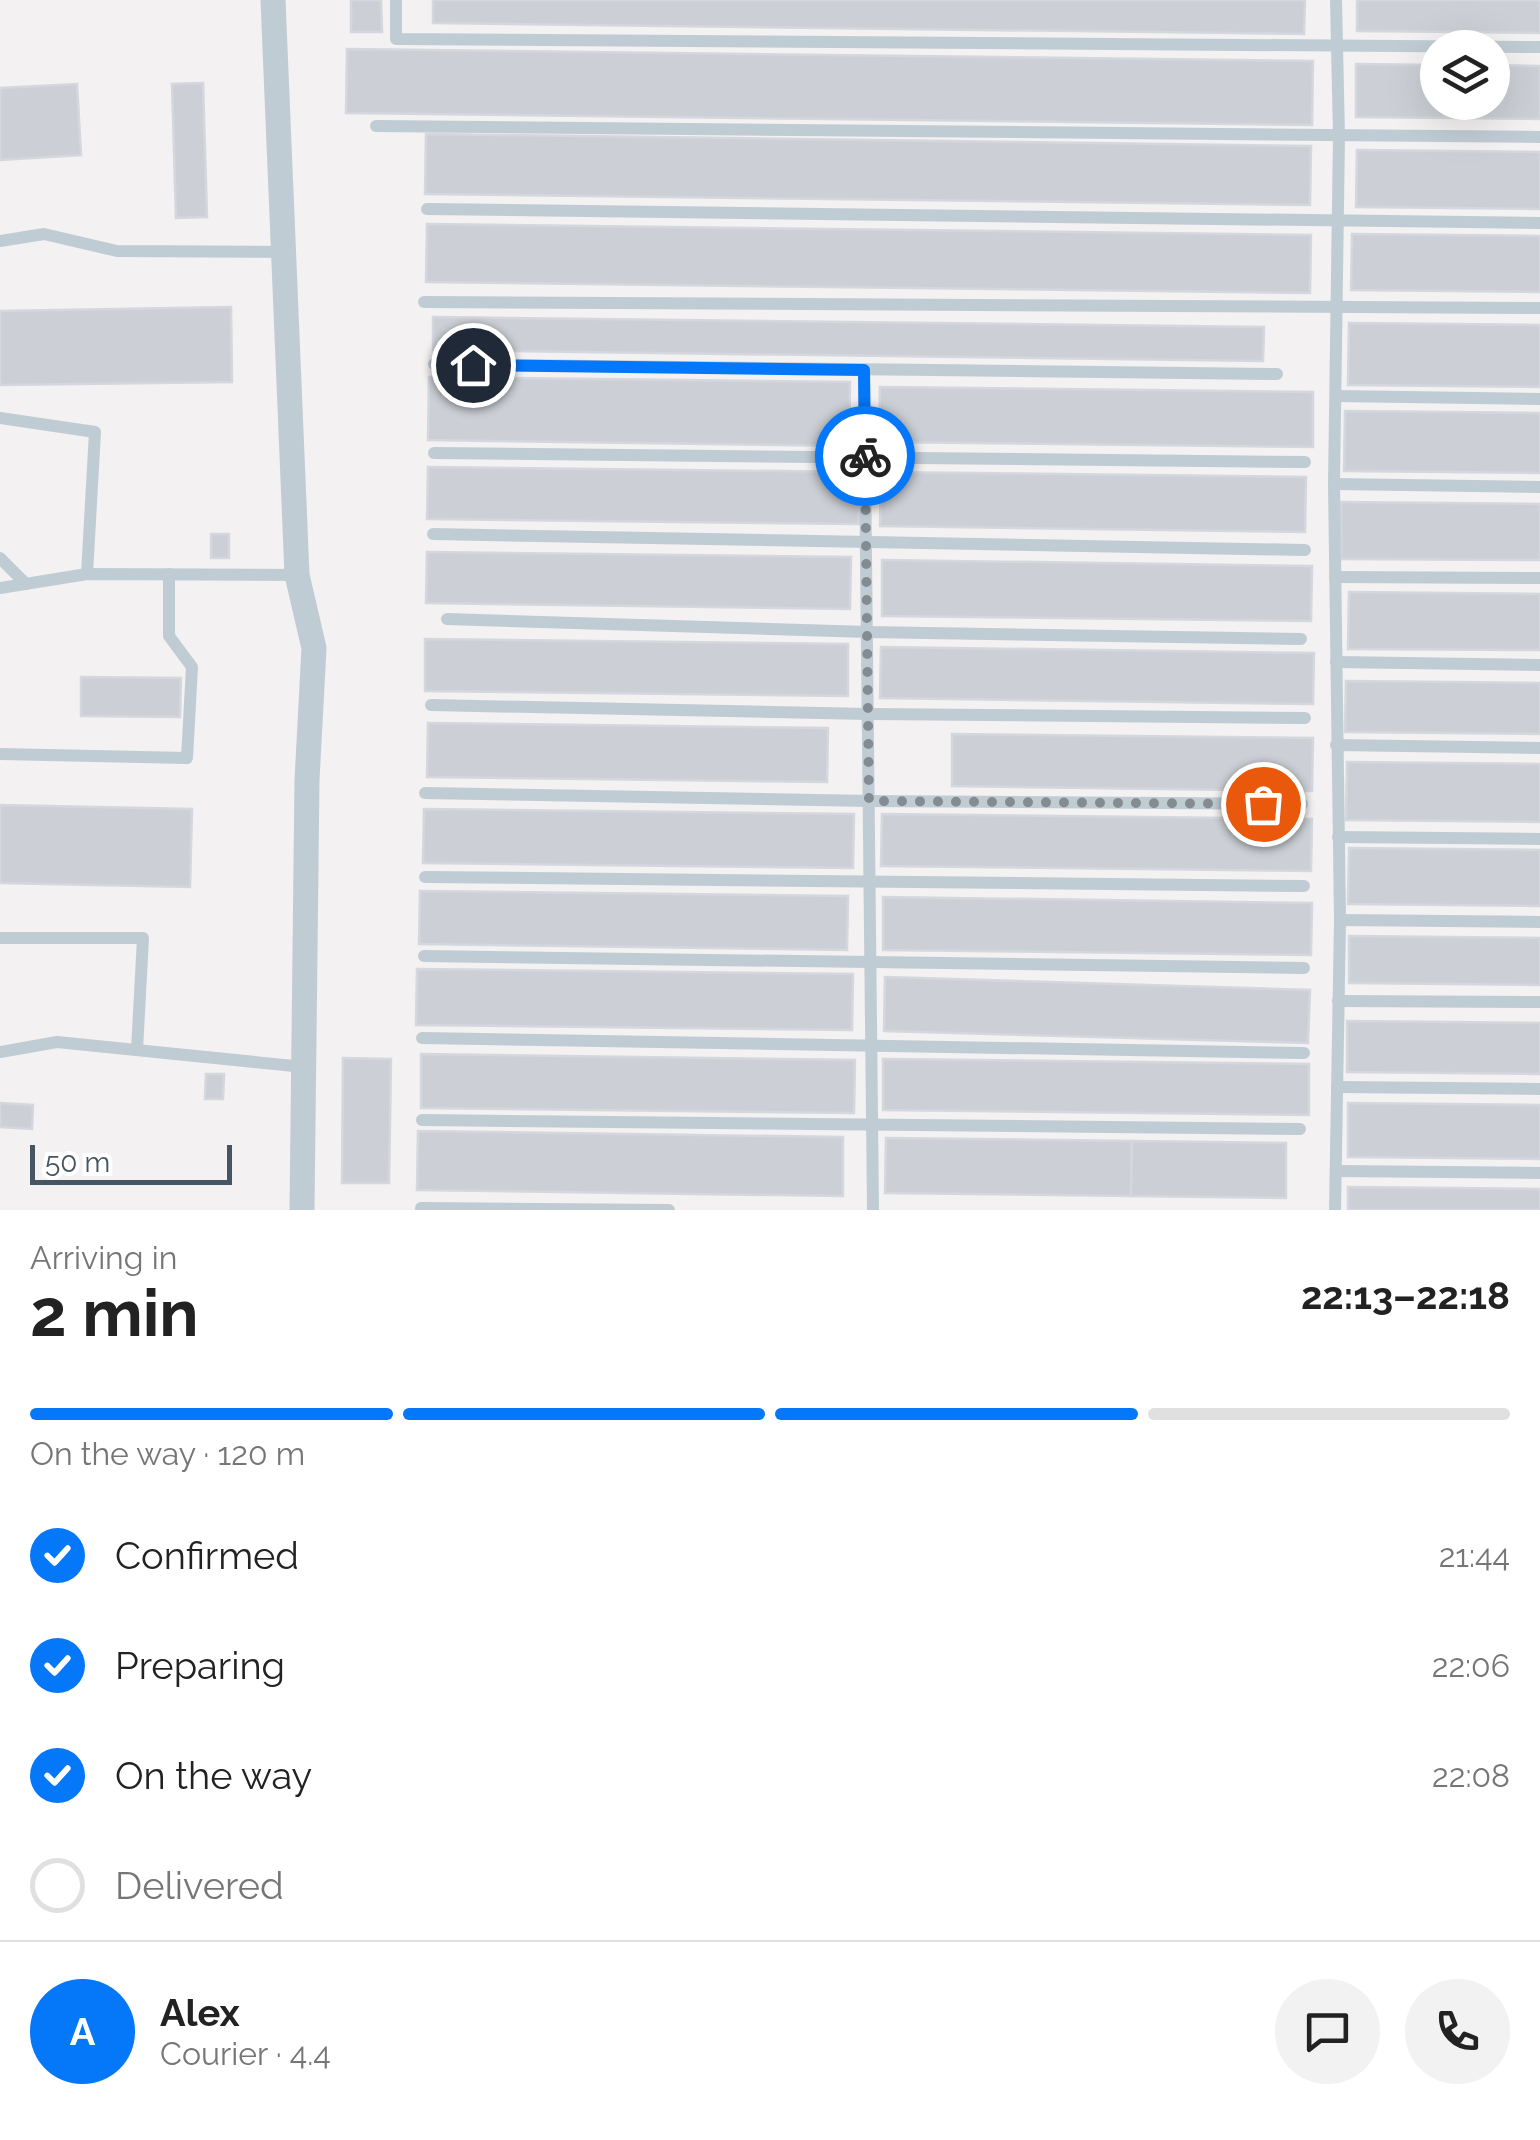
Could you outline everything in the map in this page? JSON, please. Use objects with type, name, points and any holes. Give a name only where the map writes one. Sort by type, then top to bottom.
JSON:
[{"type":"street","points":[[273,0],[297,575],[314,648],[308,780],[302,1210]]},
{"type":"lane","points":[[396,0],[396,39],[1540,47]]},
{"type":"lane","points":[[1335,1210],[1340,920],[1334,484],[1339,136],[1336,0]]},
{"type":"lane","points":[[376,126],[1540,138]]},
{"type":"lane","points":[[427,209],[1540,222]]},
{"type":"lane","points":[[0,241],[44,234],[116,251],[284,252]]},
{"type":"lane","points":[[424,302],[1540,308]]},
{"type":"lane","points":[[434,364],[1278,374]]},
{"type":"lane","points":[[864,370],[873,1210]]},
{"type":"lane","points":[[1336,396],[1540,399]]},
{"type":"lane","points":[[0,418],[94,432],[87,574]]},
{"type":"lane","points":[[434,453],[1305,462]]},
{"type":"lane","points":[[1334,484],[1540,487]]},
{"type":"lane","points":[[433,534],[1306,550]]},
{"type":"lane","points":[[0,558],[26,584]]},
{"type":"lane","points":[[0,588],[87,574],[297,575]]},
{"type":"lane","points":[[0,754],[187,758],[192,666],[169,636],[168,574]]},
{"type":"lane","points":[[1335,577],[1540,578]]},
{"type":"lane","points":[[447,618],[868,632],[1301,639]]},
{"type":"lane","points":[[1336,662],[1540,665]]},
{"type":"lane","points":[[432,705],[1304,718]]},
{"type":"lane","points":[[1336,744],[1540,748]]},
{"type":"lane","points":[[425,793],[1302,804]]},
{"type":"lane","points":[[1338,838],[1540,838]]},
{"type":"lane","points":[[425,877],[1304,886]]},
{"type":"lane","points":[[1340,920],[1540,922]]},
{"type":"lane","points":[[0,938],[143,938],[137,1050]]},
{"type":"lane","points":[[424,956],[1304,968]]},
{"type":"lane","points":[[1338,1000],[1540,1002]]},
{"type":"lane","points":[[422,1038],[1304,1053]]},
{"type":"lane","points":[[0,1052],[57,1042],[304,1067]]},
{"type":"lane","points":[[1337,1087],[1540,1088]]},
{"type":"lane","points":[[422,1120],[1300,1129]]},
{"type":"lane","points":[[1336,1171],[1540,1174]]},
{"type":"lane","points":[[421,1208],[669,1210]]},
{"type":"building","points":[[351,0],[381,0],[382,32],[351,32]]},
{"type":"building","points":[[433,0],[1305,0],[1304,34],[433,23]]},
{"type":"building","points":[[1357,0],[1540,0],[1540,33],[1357,31]]},
{"type":"building","points":[[347,49],[1313,61],[1312,125],[346,113]]},
{"type":"building","points":[[1356,64],[1420,65],[1420,118],[1356,117]]},
{"type":"building","points":[[1510,65],[1540,66],[1540,119],[1510,119]]},
{"type":"building","points":[[203,83],[207,217],[176,218],[172,84]]},
{"type":"building","points":[[77,84],[81,155],[0,160],[0,88]]},
{"type":"building","points":[[426,134],[1311,146],[1310,205],[425,194]]},
{"type":"building","points":[[1357,150],[1540,152],[1540,209],[1356,207]]},
{"type":"building","points":[[427,224],[1311,235],[1310,293],[426,282]]},
{"type":"building","points":[[1352,234],[1540,236],[1540,292],[1351,290]]},
{"type":"building","points":[[231,307],[232,382],[0,385],[0,311]]},
{"type":"building","points":[[433,317],[1264,327],[1263,361],[433,350]]},
{"type":"building","points":[[1349,323],[1540,325],[1540,387],[1348,385]]},
{"type":"building","points":[[429,377],[850,382],[849,446],[428,440]]},
{"type":"building","points":[[880,387],[1313,392],[1313,447],[879,442]]},
{"type":"building","points":[[1345,411],[1540,413],[1540,473],[1344,471]]},
{"type":"building","points":[[428,467],[859,472],[859,524],[427,519]]},
{"type":"building","points":[[881,472],[1306,477],[1305,532],[880,526]]},
{"type":"building","points":[[1341,502],[1540,504],[1540,560],[1341,559]]},
{"type":"building","points":[[211,534],[229,534],[229,558],[211,558]]},
{"type":"building","points":[[427,552],[851,557],[850,609],[426,603]]},
{"type":"building","points":[[882,560],[1312,566],[1311,621],[882,616]]},
{"type":"building","points":[[1349,592],[1540,594],[1540,650],[1348,649]]},
{"type":"building","points":[[425,639],[848,644],[848,696],[425,691]]},
{"type":"building","points":[[881,647],[1314,653],[1313,704],[880,698]]},
{"type":"building","points":[[81,677],[181,678],[180,717],[81,716]]},
{"type":"building","points":[[1346,681],[1540,683],[1540,734],[1345,732]]},
{"type":"building","points":[[428,723],[828,728],[827,782],[427,777]]},
{"type":"building","points":[[952,734],[1313,738],[1312,791],[952,786]]},
{"type":"building","points":[[1347,762],[1540,764],[1540,822],[1346,820]]},
{"type":"building","points":[[0,805],[192,809],[190,887],[0,883]]},
{"type":"building","points":[[424,809],[854,814],[853,868],[423,863]]},
{"type":"building","points":[[882,814],[1312,819],[1311,871],[881,866]]},
{"type":"building","points":[[1349,848],[1540,850],[1540,906],[1348,904]]},
{"type":"building","points":[[420,891],[848,896],[847,950],[419,944]]},
{"type":"building","points":[[883,897],[1312,903],[1311,955],[883,950]]},
{"type":"building","points":[[1349,936],[1540,938],[1540,985],[1349,983]]},
{"type":"building","points":[[417,969],[853,974],[852,1030],[416,1025]]},
{"type":"building","points":[[885,977],[1310,990],[1308,1043],[884,1031]]},
{"type":"building","points":[[1347,1021],[1540,1023],[1540,1074],[1347,1072]]},
{"type":"building","points":[[421,1054],[855,1060],[854,1113],[421,1108]]},
{"type":"building","points":[[343,1058],[391,1059],[389,1183],[342,1183]]},
{"type":"building","points":[[883,1059],[1309,1064],[1309,1115],[883,1110]]},
{"type":"building","points":[[206,1074],[224,1074],[223,1099],[205,1099]]},
{"type":"building","points":[[0,1103],[33,1105],[32,1129],[0,1127]]},
{"type":"building","points":[[1348,1103],[1540,1105],[1540,1159],[1348,1157]]},
{"type":"building","points":[[418,1131],[843,1137],[843,1196],[417,1190]]},
{"type":"building","points":[[886,1138],[1132,1141],[1131,1196],[885,1193]]},
{"type":"building","points":[[1132,1141],[1286,1143],[1286,1198],[1131,1196]]},
{"type":"building","points":[[1348,1187],[1540,1189],[1540,1210],[1348,1210]]},
{"type":"way so far","points":[[865,456],[869,801],[1263,804]]},
{"type":"route","points":[[473,365],[864,370],[865,456]]}]
